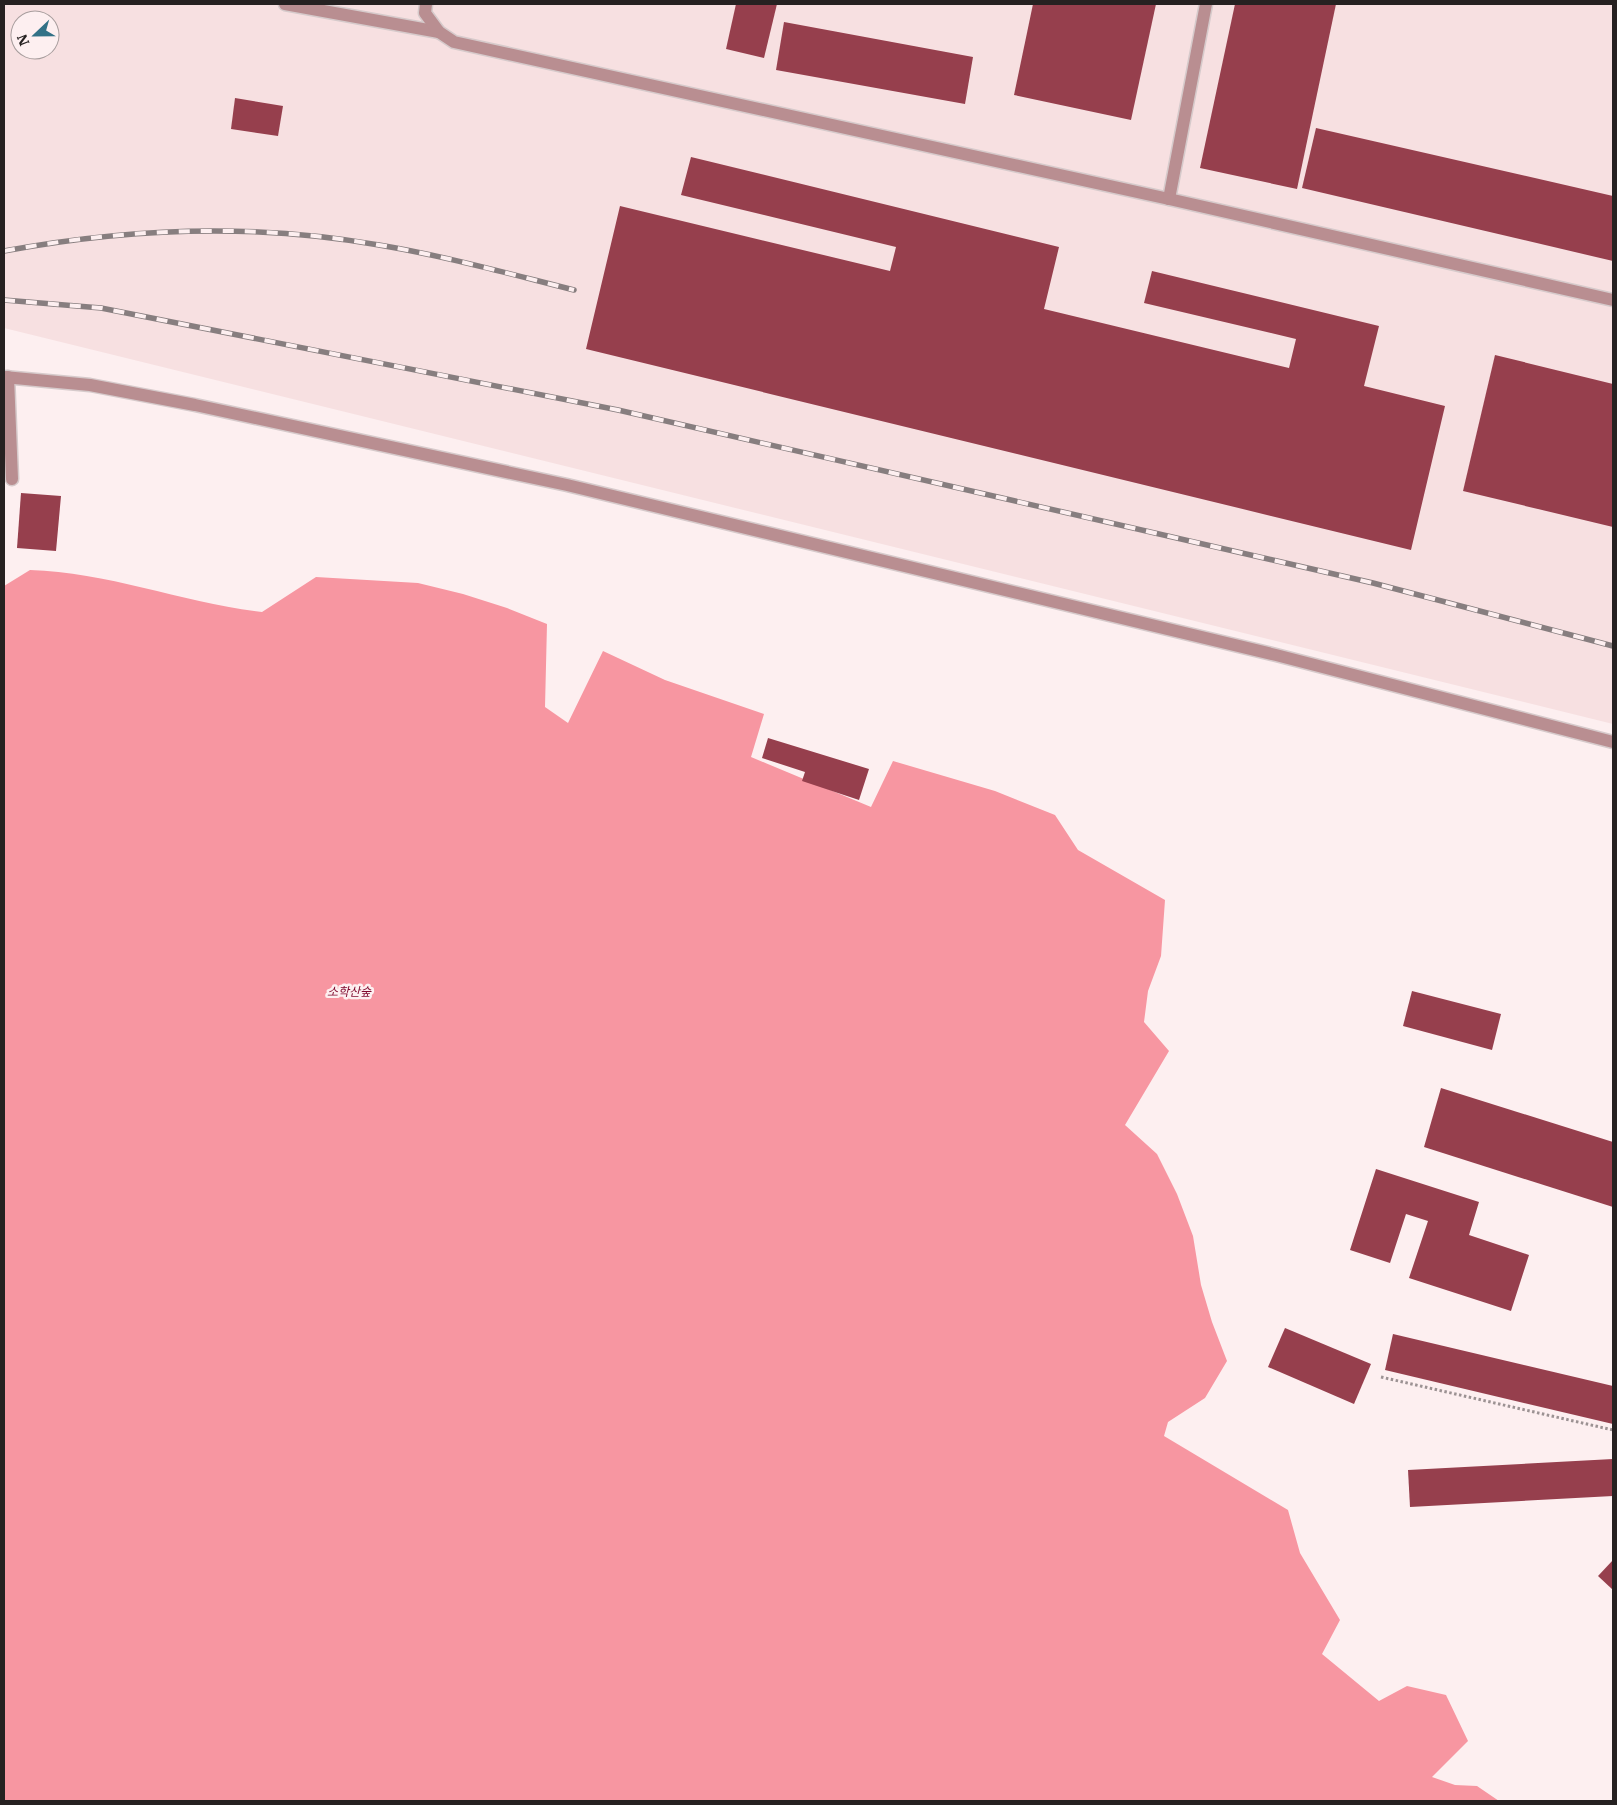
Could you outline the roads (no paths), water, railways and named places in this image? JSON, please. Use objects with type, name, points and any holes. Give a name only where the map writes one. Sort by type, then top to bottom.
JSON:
[{"type":"street","points":[[285,4],[439,32]]},
{"type":"street","points":[[426,4],[425,12],[439,32],[454,42],[1169,199],[1613,300]]},
{"type":"street","points":[[1169,199],[1206,4]]},
{"type":"street","points":[[12,479],[6,377],[90,385],[185,403],[568,485],[1276,655],[1613,742]]},
{"type":"railway","points":[[4,251],[97,237],[144,233],[191,231],[285,233],[404,249],[574,290]]},
{"type":"railway","points":[[4,300],[101,308],[618,410],[1373,583],[1613,646]]},
{"type":"park label","name":"소학산숲","points":[[349,992]]}]
